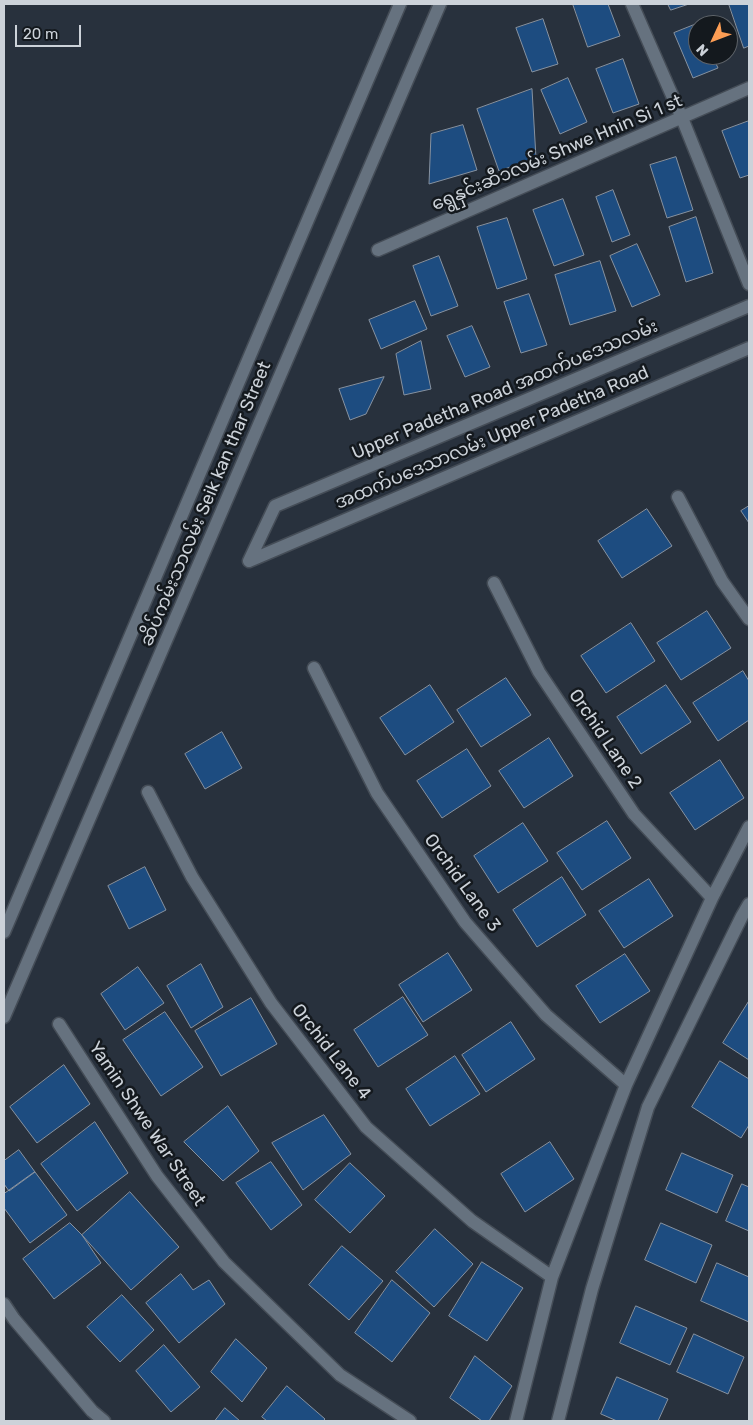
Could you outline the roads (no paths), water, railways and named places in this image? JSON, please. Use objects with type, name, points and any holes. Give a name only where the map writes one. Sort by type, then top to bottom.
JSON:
[{"type":"street","name":"ဆိပ်ကမ်းသာလမ်း Seik kan thar Street","points":[[4,932],[400,4]]},
{"type":"street","name":"ဆိပ်ကမ်းသာလမ်း Seik kan thar Street","points":[[4,1017],[440,4]]},
{"type":"street","points":[[632,4],[682,118],[749,284]]},
{"type":"street","name":"ရွေနှင်းဆီ၁လမ်း Shwe Hnin Si 1 st","points":[[378,250],[749,88]]},
{"type":"street","name":"Upper Padetha Road အထက်ပဒေသလမ်း","points":[[249,561],[275,506],[749,306]]},
{"type":"street","name":"အထက်ပဒေသာလမ်း Upper Padetha Road","points":[[249,561],[749,348]]},
{"type":"street","points":[[678,497],[722,581],[749,618]]},
{"type":"street","name":"Orchid Lane 2","points":[[494,583],[539,672],[634,814],[712,898]]},
{"type":"street","name":"Orchid Lane 3","points":[[314,668],[377,793],[465,922],[546,1015],[626,1085]]},
{"type":"street","name":"Orchid Lane 4","points":[[148,792],[192,877],[271,1003],[366,1127],[472,1221],[552,1277]]},
{"type":"street","points":[[516,1421],[552,1277],[626,1085],[712,898],[749,827]]},
{"type":"street","points":[[558,1421],[592,1289],[648,1107],[749,904]]},
{"type":"street","name":"Yamin Shwe War Street","points":[[59,1024],[157,1176],[224,1262],[340,1375],[410,1421]]},
{"type":"street","points":[[4,1304],[14,1319],[85,1403],[104,1421]]}]
